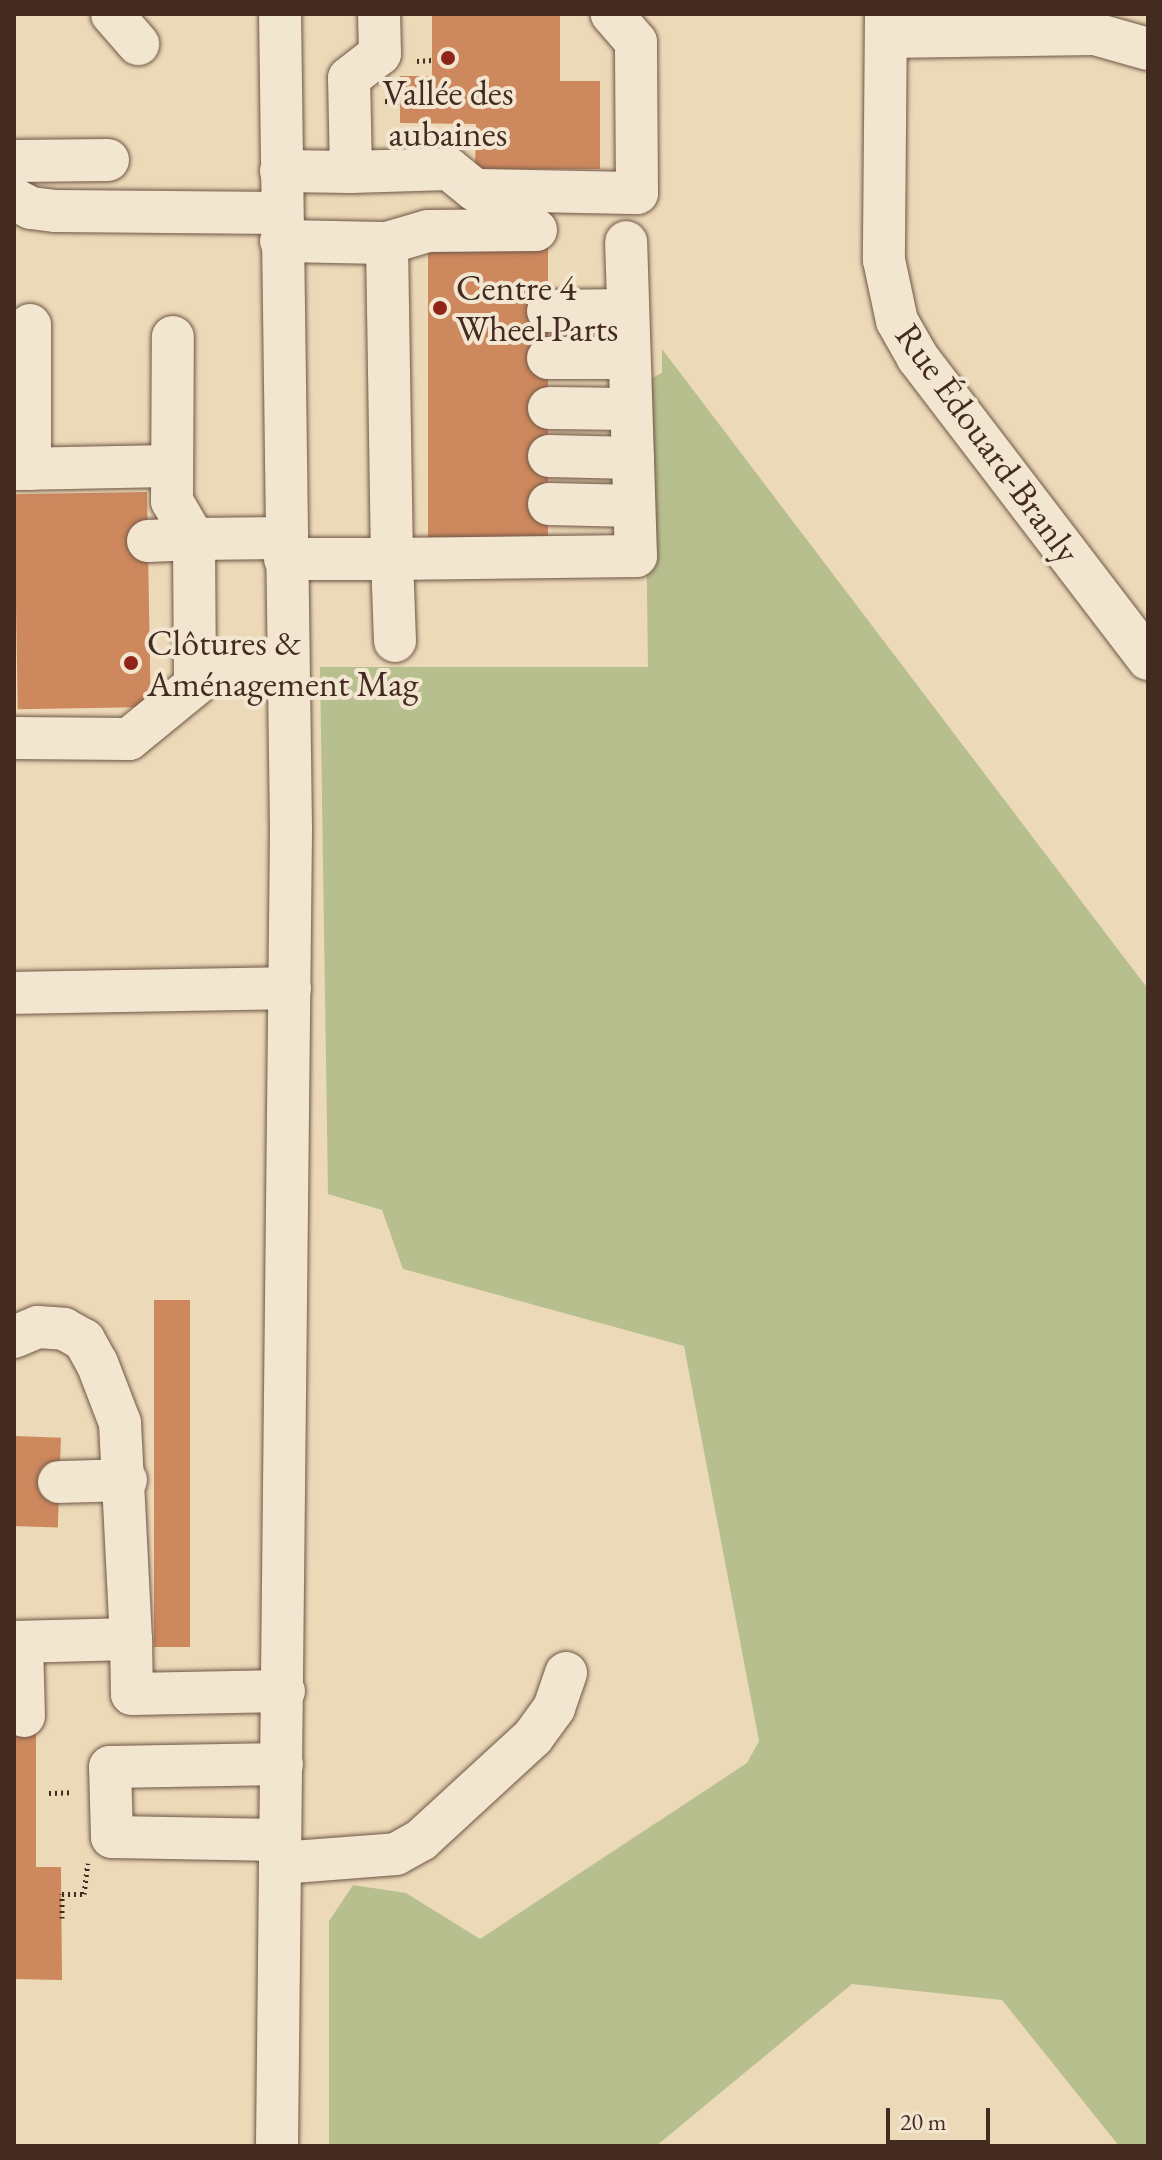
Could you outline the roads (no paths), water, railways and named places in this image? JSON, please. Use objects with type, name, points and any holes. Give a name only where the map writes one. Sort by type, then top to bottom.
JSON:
[{"type":"street","points":[[277,2146],[290,988],[280,14]]},
{"type":"street","points":[[281,77],[349,78],[380,54],[379,14]]},
{"type":"street","points":[[281,171],[449,169],[475,190],[637,193],[636,42],[612,14]]},
{"type":"street","points":[[886,25],[1095,34],[1148,49]]},
{"type":"street","name":"Rue Édouard-Branly","points":[[886,25],[884,260],[897,321],[918,358],[1148,659]]},
{"type":"street","points":[[349,78],[351,172]]},
{"type":"street","points":[[108,160],[14,190],[31,208],[281,227],[387,243],[428,231],[536,230]]},
{"type":"street","points":[[148,541],[194,539],[392,559],[636,556],[626,242]]},
{"type":"street","points":[[387,243],[395,641]]},
{"type":"street","points":[[548,311],[628,310]]},
{"type":"street","points":[[30,325],[22,469],[172,466]]},
{"type":"street","points":[[14,738],[129,739],[195,685],[194,539],[172,501],[173,337]]},
{"type":"street","points":[[548,358],[629,358]]},
{"type":"street","points":[[549,408],[631,409]]},
{"type":"street","points":[[549,456],[633,458]]},
{"type":"street","points":[[549,504],[634,506]]},
{"type":"street","points":[[195,672],[287,673]]},
{"type":"street","points":[[14,993],[290,988]]},
{"type":"street","points":[[14,1337],[38,1327],[64,1329],[84,1340],[120,1423],[126,1480],[132,1694],[284,1691]]},
{"type":"street","points":[[59,1482],[126,1480]]},
{"type":"street","points":[[24,1716],[18,1642],[131,1639]]},
{"type":"street","points":[[282,1764],[110,1767],[112,1837],[280,1852],[396,1854],[421,1840],[533,1737],[554,1708],[566,1673]]},
{"type":"place","name":"Vallée des aubaines","points":[[448,58]]},
{"type":"place","name":"Centre 4 Wheel Parts","points":[[440,308]]},
{"type":"place","name":"Clôtures & Aménagement Mag","points":[[131,663]]}]
